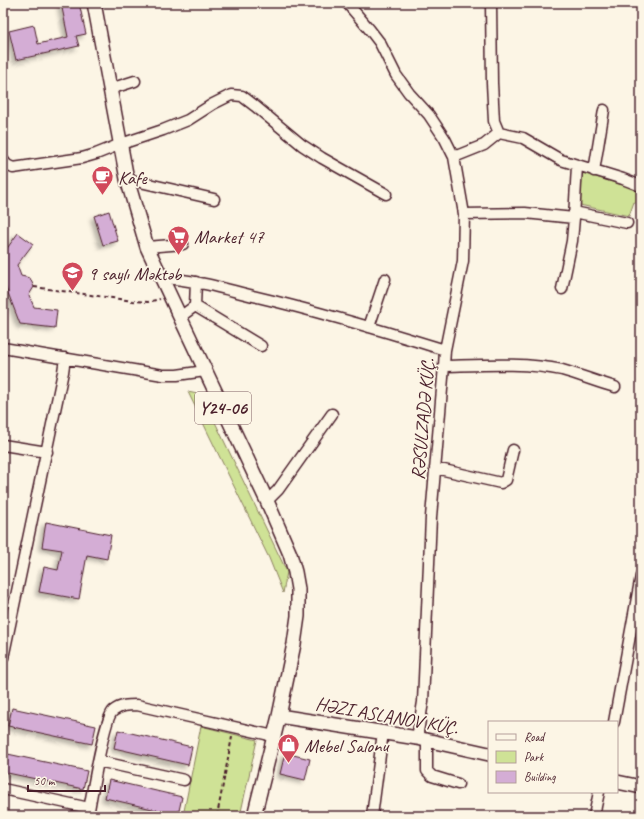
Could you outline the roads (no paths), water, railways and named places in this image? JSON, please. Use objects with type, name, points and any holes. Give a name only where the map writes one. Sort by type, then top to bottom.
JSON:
[{"type":"main road","name":"Y24-06","points":[[94,3],[127,179],[147,247],[160,278],[267,501],[290,554],[295,572],[298,589],[298,616],[294,644],[274,736],[254,816]]},
{"type":"main road","name":"HƏZI ASLANOV KÜÇ.","points":[[278,716],[422,739],[488,754]]},
{"type":"main road","points":[[618,782],[641,787]]},
{"type":"street","name":"RƏSULZADƏ KÜÇ.","points":[[347,3],[380,43],[396,75],[409,93],[429,115],[445,139],[454,157],[464,214],[463,262],[444,350],[444,366],[431,516],[422,739],[427,771],[432,776],[458,784]]},
{"type":"street","points":[[491,3],[494,121],[499,133]]},
{"type":"street","points":[[110,89],[135,81]]},
{"type":"street","points":[[4,165],[13,168],[82,158],[96,154],[188,120],[213,104],[231,95],[242,96],[302,145],[386,194]]},
{"type":"street","points":[[594,171],[604,110]]},
{"type":"street","points":[[454,157],[484,145],[499,133]]},
{"type":"street","points":[[499,133],[523,138],[561,160],[641,186]]},
{"type":"street","points":[[562,289],[572,241],[577,166]]},
{"type":"street","points":[[127,179],[214,199]]},
{"type":"street","points":[[464,214],[525,213],[574,215],[627,223]]},
{"type":"street","points":[[147,247],[183,244]]},
{"type":"street","points":[[160,278],[178,278],[267,299],[369,327],[444,350]]},
{"type":"street","points":[[369,327],[385,279]]},
{"type":"street","points":[[195,306],[196,282]]},
{"type":"street","points":[[180,317],[195,306]]},
{"type":"street","points":[[195,306],[261,346]]},
{"type":"street","points":[[3,348],[163,375],[205,371]]},
{"type":"street","points":[[3,658],[8,612],[47,452],[65,358]]},
{"type":"street","points":[[444,366],[497,364],[538,367],[561,370],[615,387]]},
{"type":"street","points":[[267,501],[278,490],[332,414]]},
{"type":"street","points":[[3,445],[47,452]]},
{"type":"street","points":[[435,468],[501,483],[506,480],[513,450]]},
{"type":"street","points":[[614,721],[641,576]]},
{"type":"street","points":[[3,789],[88,812],[106,726],[112,712],[122,706],[137,705],[274,736]]},
{"type":"street","points":[[372,816],[383,732]]},
{"type":"street","points":[[98,761],[184,780]]},
{"type":"street","points":[[594,816],[599,793]]},
{"type":"place","name":"Kafe","points":[[103,196]]},
{"type":"place","name":"Market 47","points":[[178,256]]},
{"type":"place","name":"9 saylı Məktəb","points":[[72,292]]},
{"type":"place","name":"Mebel Salonu","points":[[289,764]]}]
